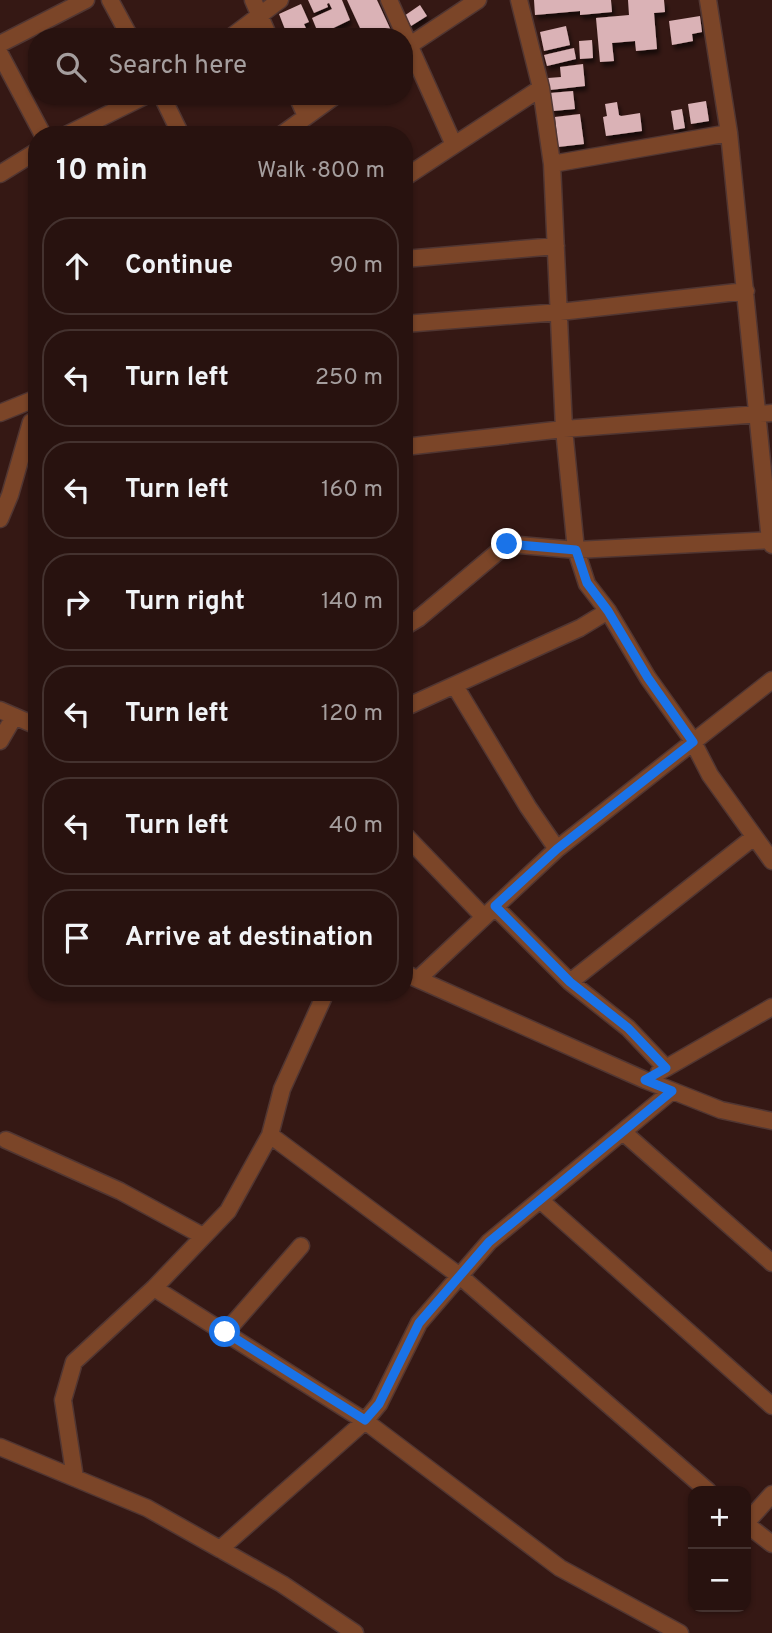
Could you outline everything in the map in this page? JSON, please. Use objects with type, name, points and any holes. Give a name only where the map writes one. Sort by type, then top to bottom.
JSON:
[{"type":"street","points":[[31,28],[86,0]]},
{"type":"street","points":[[110,0],[125,28]]},
{"type":"street","points":[[253,0],[265,28]]},
{"type":"street","points":[[243,28],[280,0]]},
{"type":"street","points":[[389,0],[400,28]]},
{"type":"street","points":[[413,43],[478,0]]},
{"type":"street","points":[[519,0],[541,88],[552,164],[564,429],[576,550],[587,583],[693,742],[710,775],[772,861]]},
{"type":"street","points":[[413,622],[507,544],[576,550],[771,542],[765,414],[746,291],[729,133],[708,0]]},
{"type":"street","points":[[0,44],[28,30]]},
{"type":"street","points":[[0,54],[38,126]]},
{"type":"street","points":[[413,60],[453,145]]},
{"type":"street","points":[[413,172],[541,88]]},
{"type":"street","points":[[84,126],[127,105]]},
{"type":"street","points":[[166,105],[177,126]]},
{"type":"street","points":[[301,105],[306,116]]},
{"type":"street","points":[[293,126],[322,105]]},
{"type":"street","points":[[552,164],[729,133]]},
{"type":"street","points":[[0,174],[28,157]]},
{"type":"street","points":[[413,258],[556,246]]},
{"type":"street","points":[[413,323],[559,312],[746,291]]},
{"type":"street","points":[[0,413],[28,402]]},
{"type":"street","points":[[413,446],[564,429],[765,414]]},
{"type":"street","points":[[0,519],[10,495],[28,432]]},
{"type":"street","points":[[413,704],[580,628],[608,611]]},
{"type":"street","points":[[413,974],[489,912],[557,849],[772,680]]},
{"type":"street","points":[[455,686],[528,807],[557,849]]},
{"type":"street","points":[[0,741],[7,714],[28,722]]},
{"type":"street","points":[[570,982],[754,837]]},
{"type":"street","points":[[413,842],[570,982],[628,1028],[666,1068]]},
{"type":"street","points":[[413,977],[672,1091],[721,1110],[772,1121]]},
{"type":"street","points":[[75,1478],[63,1400],[74,1362],[154,1288],[228,1211],[270,1135],[282,1089],[322,1001]]},
{"type":"street","points":[[645,1080],[772,1007]]},
{"type":"street","points":[[220,1549],[365,1420],[379,1404],[419,1323],[461,1278],[489,1242],[672,1091]]},
{"type":"street","points":[[623,1132],[772,1263]]},
{"type":"street","points":[[270,1135],[461,1278],[702,1486]]},
{"type":"street","points":[[6,1140],[120,1191],[203,1236]]},
{"type":"street","points":[[540,1200],[772,1406]]},
{"type":"street","points":[[225,1332],[301,1246]]},
{"type":"street","points":[[154,1288],[365,1420],[560,1568],[680,1633]]},
{"type":"street","points":[[0,1447],[147,1508],[282,1584],[355,1633]]},
{"type":"street","points":[[751,1517],[772,1494]]},
{"type":"street","points":[[751,1527],[772,1544]]},
{"type":"building","points":[[308,0],[342,0],[350,20],[333,28],[316,28],[312,18],[332,9],[329,3],[328,7],[314,13]]},
{"type":"building","points":[[347,0],[377,0],[390,28],[360,28]]},
{"type":"building","points":[[534,0],[611,0],[612,12],[580,15],[580,11],[535,15]]},
{"type":"building","points":[[628,0],[664,0],[665,12],[654,13],[657,49],[636,51],[635,41],[612,43],[614,61],[600,62],[596,18],[629,15]]},
{"type":"building","points":[[301,4],[309,22],[304,24],[306,28],[284,28],[279,14]]},
{"type":"building","points":[[420,5],[427,16],[411,26],[404,16]]},
{"type":"building","points":[[700,16],[702,32],[692,34],[693,41],[672,45],[669,21]]},
{"type":"building","points":[[566,26],[570,45],[544,51],[540,32]]},
{"type":"building","points":[[592,40],[593,58],[580,59],[579,41]]},
{"type":"building","points":[[574,48],[576,59],[547,66],[544,55]]},
{"type":"building","points":[[583,64],[585,86],[550,90],[548,78],[561,77],[560,67]]},
{"type":"building","points":[[573,91],[575,109],[553,111],[550,93]]},
{"type":"building","points":[[706,101],[709,121],[691,124],[688,104]]},
{"type":"building","points":[[617,102],[621,116],[640,113],[642,131],[606,136],[603,117],[607,116],[605,104]]},
{"type":"building","points":[[682,109],[685,128],[674,130],[671,111]]},
{"type":"building","points":[[580,114],[584,144],[558,147],[555,117]]},
{"type":"route","points":[[225,1332],[365,1420],[379,1404],[419,1323],[461,1278],[489,1242],[672,1091],[645,1080],[666,1068],[628,1028],[570,982],[495,906],[557,849],[693,742],[587,583],[576,550],[507,544]]}]
